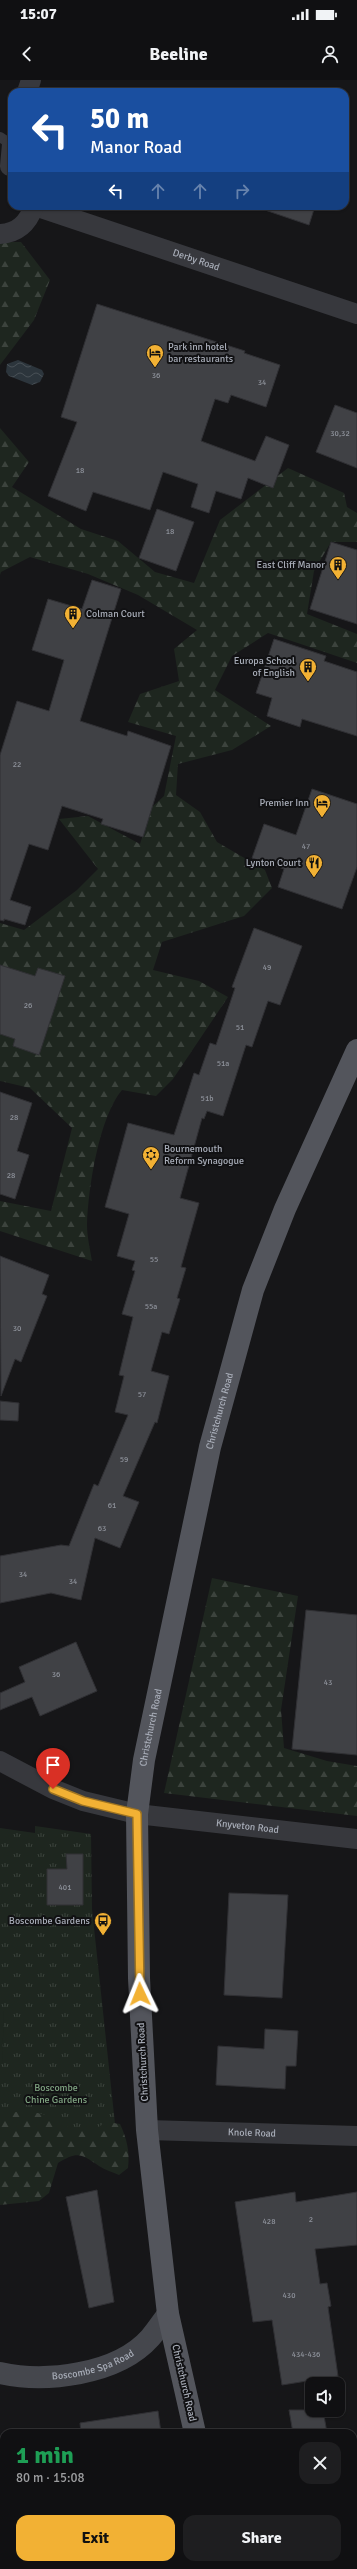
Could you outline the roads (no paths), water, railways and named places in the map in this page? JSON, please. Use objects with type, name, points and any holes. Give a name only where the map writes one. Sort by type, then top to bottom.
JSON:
[{"type":"main road","name":"Christchurch Road","points":[[194,2429],[168,2314],[147,2130],[139,1978],[137,1814],[144,1760],[210,1447],[253,1290],[285,1209],[357,1050]]},
{"type":"street","points":[[0,234],[13,232],[23,226],[33,210]]},
{"type":"street","name":"Derby Road","points":[[47,210],[357,314]]},
{"type":"street","name":"Knyveton Road","points":[[0,1761],[47,1786],[83,1801],[137,1814],[357,1840]]},
{"type":"street","name":"Knole Road","points":[[147,2130],[357,2136]]},
{"type":"street","name":"Boscombe Spa Road","points":[[0,2373],[22,2378],[45,2378],[71,2375],[117,2362],[149,2339],[168,2314]]},
{"type":"water","points":[[18,360],[42,370],[44,374],[40,382],[32,385],[9,376],[6,372],[7,364]]},
{"type":"place","name":"Park inn hotel bar restaurants","points":[[155,368]]},
{"type":"place","name":"East Cliff Manor","points":[[338,580]]},
{"type":"place","name":"Colman Court","points":[[73,629]]},
{"type":"place","name":"Europa School of English","points":[[308,682]]},
{"type":"place","name":"Premier Inn","points":[[322,818]]},
{"type":"place","name":"Lynton Court","points":[[314,878]]},
{"type":"place","name":"Bournemouth Reform Synagogue","points":[[151,1170]]},
{"type":"place","name":"Boscombe Gardens","points":[[103,1936]]},
{"type":"park label","name":"Boscombe Chine Gardens","points":[[56,2094]]}]
